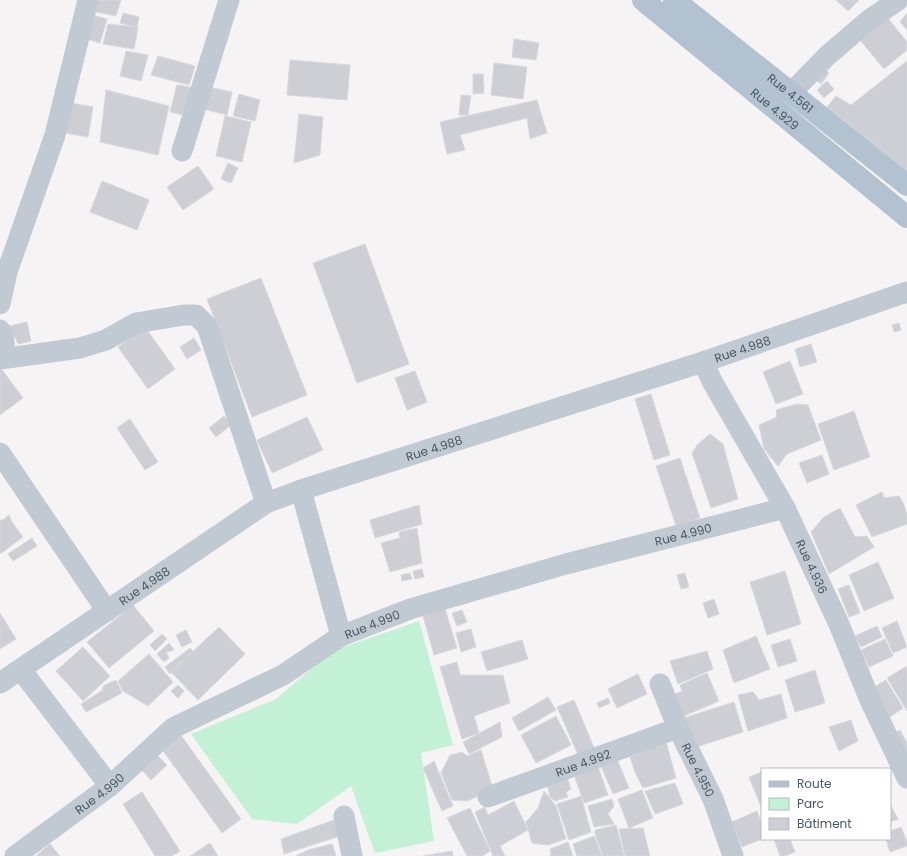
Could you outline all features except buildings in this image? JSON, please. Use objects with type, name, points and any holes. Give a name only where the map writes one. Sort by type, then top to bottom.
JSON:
[{"type":"main road","name":"Rue 4.929","points":[[643,0],[907,217]]},
{"type":"main road","name":"Rue 4.561","points":[[674,0],[907,185]]},
{"type":"street","points":[[0,304],[7,272],[55,134],[88,0]]},
{"type":"street","points":[[182,151],[229,0]]},
{"type":"street","points":[[791,93],[828,55],[869,20],[898,0]]},
{"type":"street","name":"Rue 4.988","points":[[0,684],[266,503],[301,490],[703,362],[907,292]]},
{"type":"street","points":[[0,330],[4,341],[2,358],[80,348],[106,340],[136,323],[184,314],[196,315],[207,326],[266,503]]},
{"type":"street","name":"Rue 4.936","points":[[703,362],[713,383],[785,508],[838,622],[870,700],[907,778]]},
{"type":"street","points":[[0,453],[107,611]]},
{"type":"street","points":[[301,490],[341,636]]},
{"type":"street","name":"Rue 4.990","points":[[15,856],[110,786],[173,728],[283,675],[341,636],[410,609],[566,564],[785,508]]},
{"type":"street","points":[[21,670],[110,786]]},
{"type":"street","name":"Rue 4.950","points":[[660,684],[678,728],[713,799],[733,856]]},
{"type":"street","name":"Rue 4.992","points":[[488,797],[678,728]]},
{"type":"street","points":[[344,816],[352,856]]},
{"type":"green space","points":[[419,621],[453,745],[421,753],[434,841],[375,853],[351,786],[297,824],[252,819],[191,734],[276,699],[332,651]]}]
